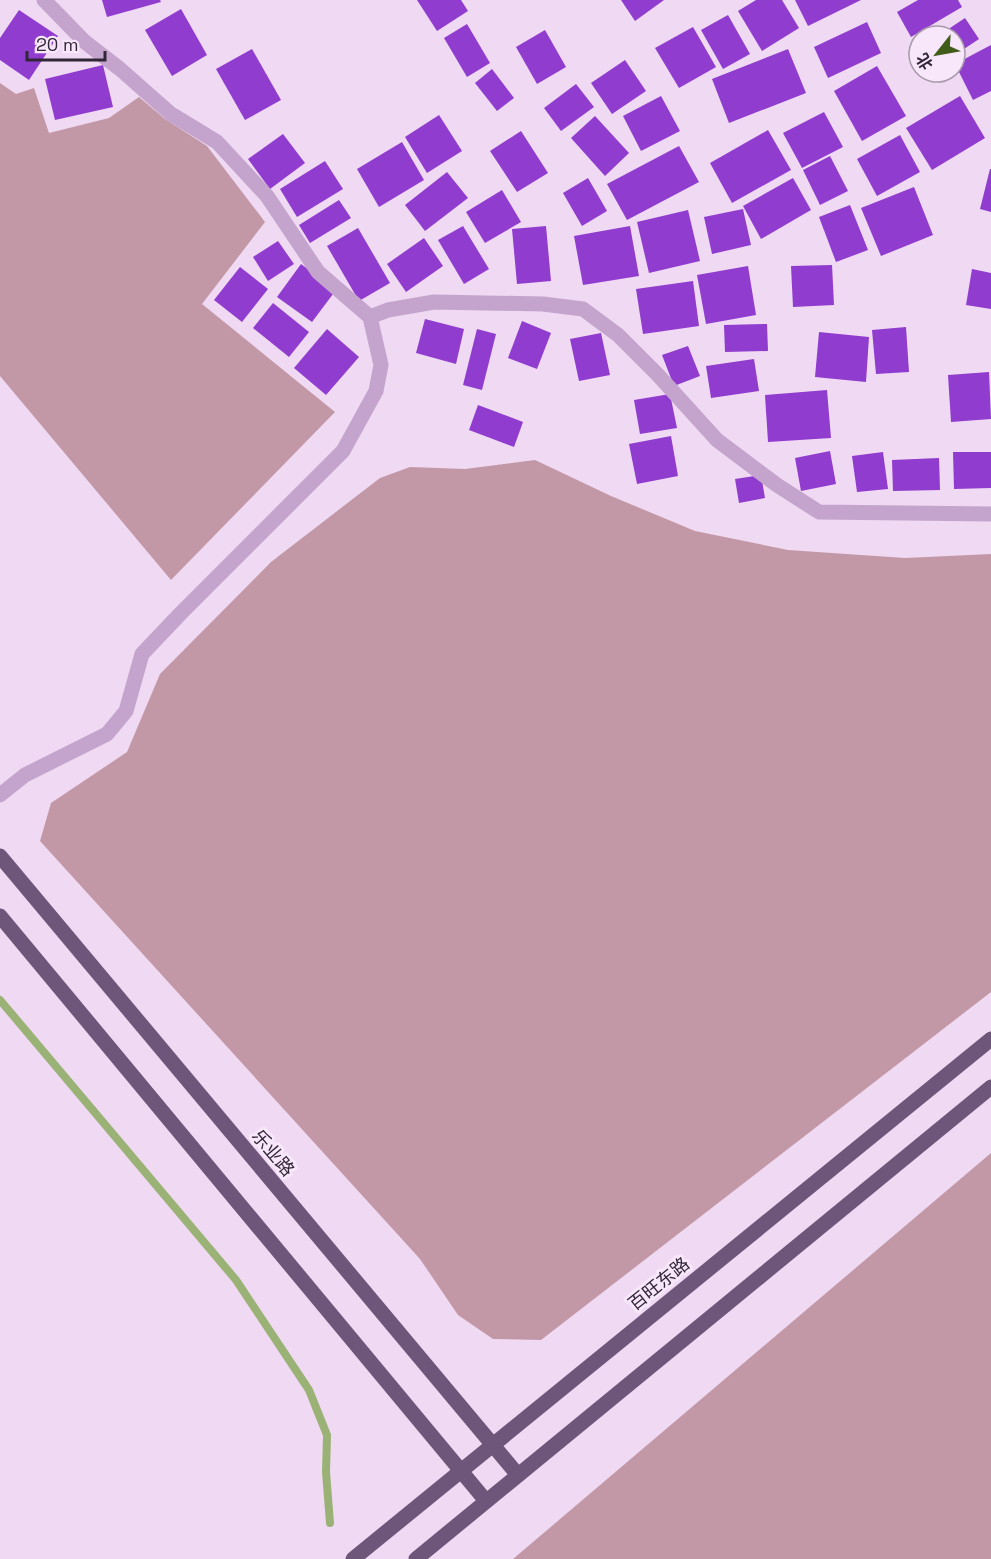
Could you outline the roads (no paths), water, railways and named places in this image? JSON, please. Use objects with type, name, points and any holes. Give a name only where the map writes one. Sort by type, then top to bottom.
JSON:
[{"type":"main road","name":"乐业路","points":[[0,856],[518,1475]]},
{"type":"main road","points":[[0,916],[486,1501]]},
{"type":"main road","name":"百旺东路","points":[[352,1559],[991,1039]]},
{"type":"main road","points":[[416,1559],[991,1087]]},
{"type":"street","points":[[0,795],[25,776],[107,734],[126,711],[142,654],[343,451],[376,391],[381,365],[370,317],[318,272],[267,196],[217,142],[171,114],[85,42],[44,0]]},
{"type":"street","points":[[370,317],[388,310],[434,302],[543,304],[583,309],[618,335],[717,440],[777,485],[819,512],[991,514]]},
{"type":"waterway","points":[[0,1000],[236,1280],[309,1390],[327,1435],[326,1472],[330,1523]]}]
